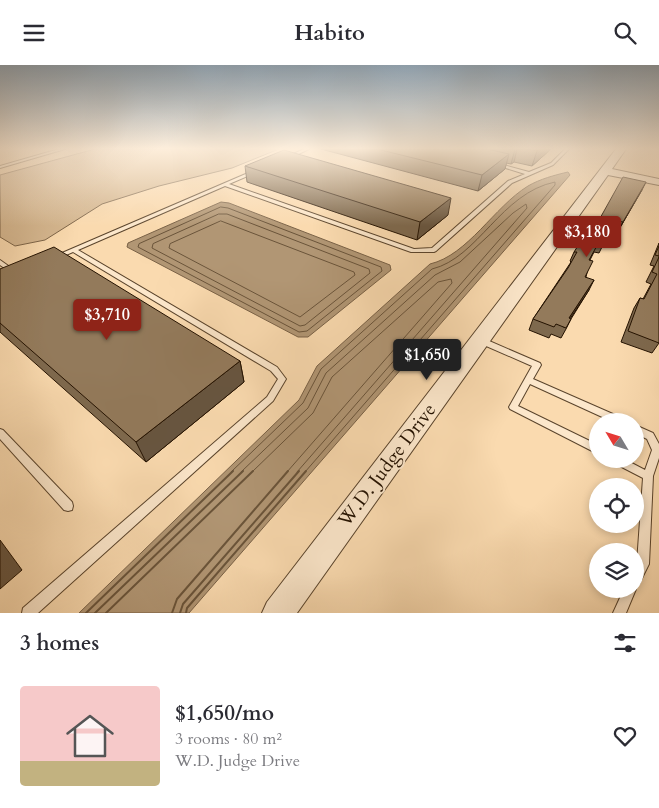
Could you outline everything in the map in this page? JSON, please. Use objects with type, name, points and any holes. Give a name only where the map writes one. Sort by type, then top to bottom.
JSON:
[{"type":"street","name":"W.D. Judge Drive","points":[[278,613],[602,175]]},
{"type":"street","points":[[623,175],[659,182]]},
{"type":"lane","points":[[49,261],[247,175]]},
{"type":"lane","points":[[225,184],[413,251],[425,251],[434,250],[510,182],[526,175]]},
{"type":"lane","points":[[28,613],[270,399],[282,379],[274,369],[73,251]]},
{"type":"lane","points":[[0,262],[17,275]]},
{"type":"lane","points":[[8,278],[25,271]]},
{"type":"lane","points":[[480,340],[537,365],[513,407],[589,445]]},
{"type":"lane","points":[[529,380],[601,413]]},
{"type":"lane","points":[[0,433],[68,506]]},
{"type":"lane","points":[[644,433],[650,436],[656,450],[648,476],[644,546]]},
{"type":"lane","points":[[632,468],[648,476]]},
{"type":"lane","points":[[619,613],[626,598]]},
{"type":"shaded area","points":[[0,175],[205,175],[159,186],[102,204],[45,240],[15,246],[0,237]]},
{"type":"water","points":[[570,175],[189,613],[79,613],[299,400],[317,366],[430,264],[444,259],[457,251],[528,186],[553,176]]},
{"type":"water","points":[[221,202],[229,203],[390,265],[391,270],[308,337],[298,337],[127,247],[128,243]]},
{"type":"building","points":[[272,175],[369,175],[451,198],[420,222]]},
{"type":"building","points":[[623,177],[646,182],[623,222],[615,220],[604,244],[599,242],[589,260],[593,261],[585,277],[594,280],[569,318],[571,319],[566,328],[556,324],[554,327],[533,319],[568,268],[577,252],[574,252],[581,241],[584,242],[592,229],[594,229]]},
{"type":"building","points":[[659,246],[659,256],[655,255]]},
{"type":"building","points":[[54,247],[240,361],[136,442],[0,323],[0,269]]},
{"type":"building","points":[[659,257],[659,343],[628,331],[640,298],[644,299],[657,274],[652,272]]}]
